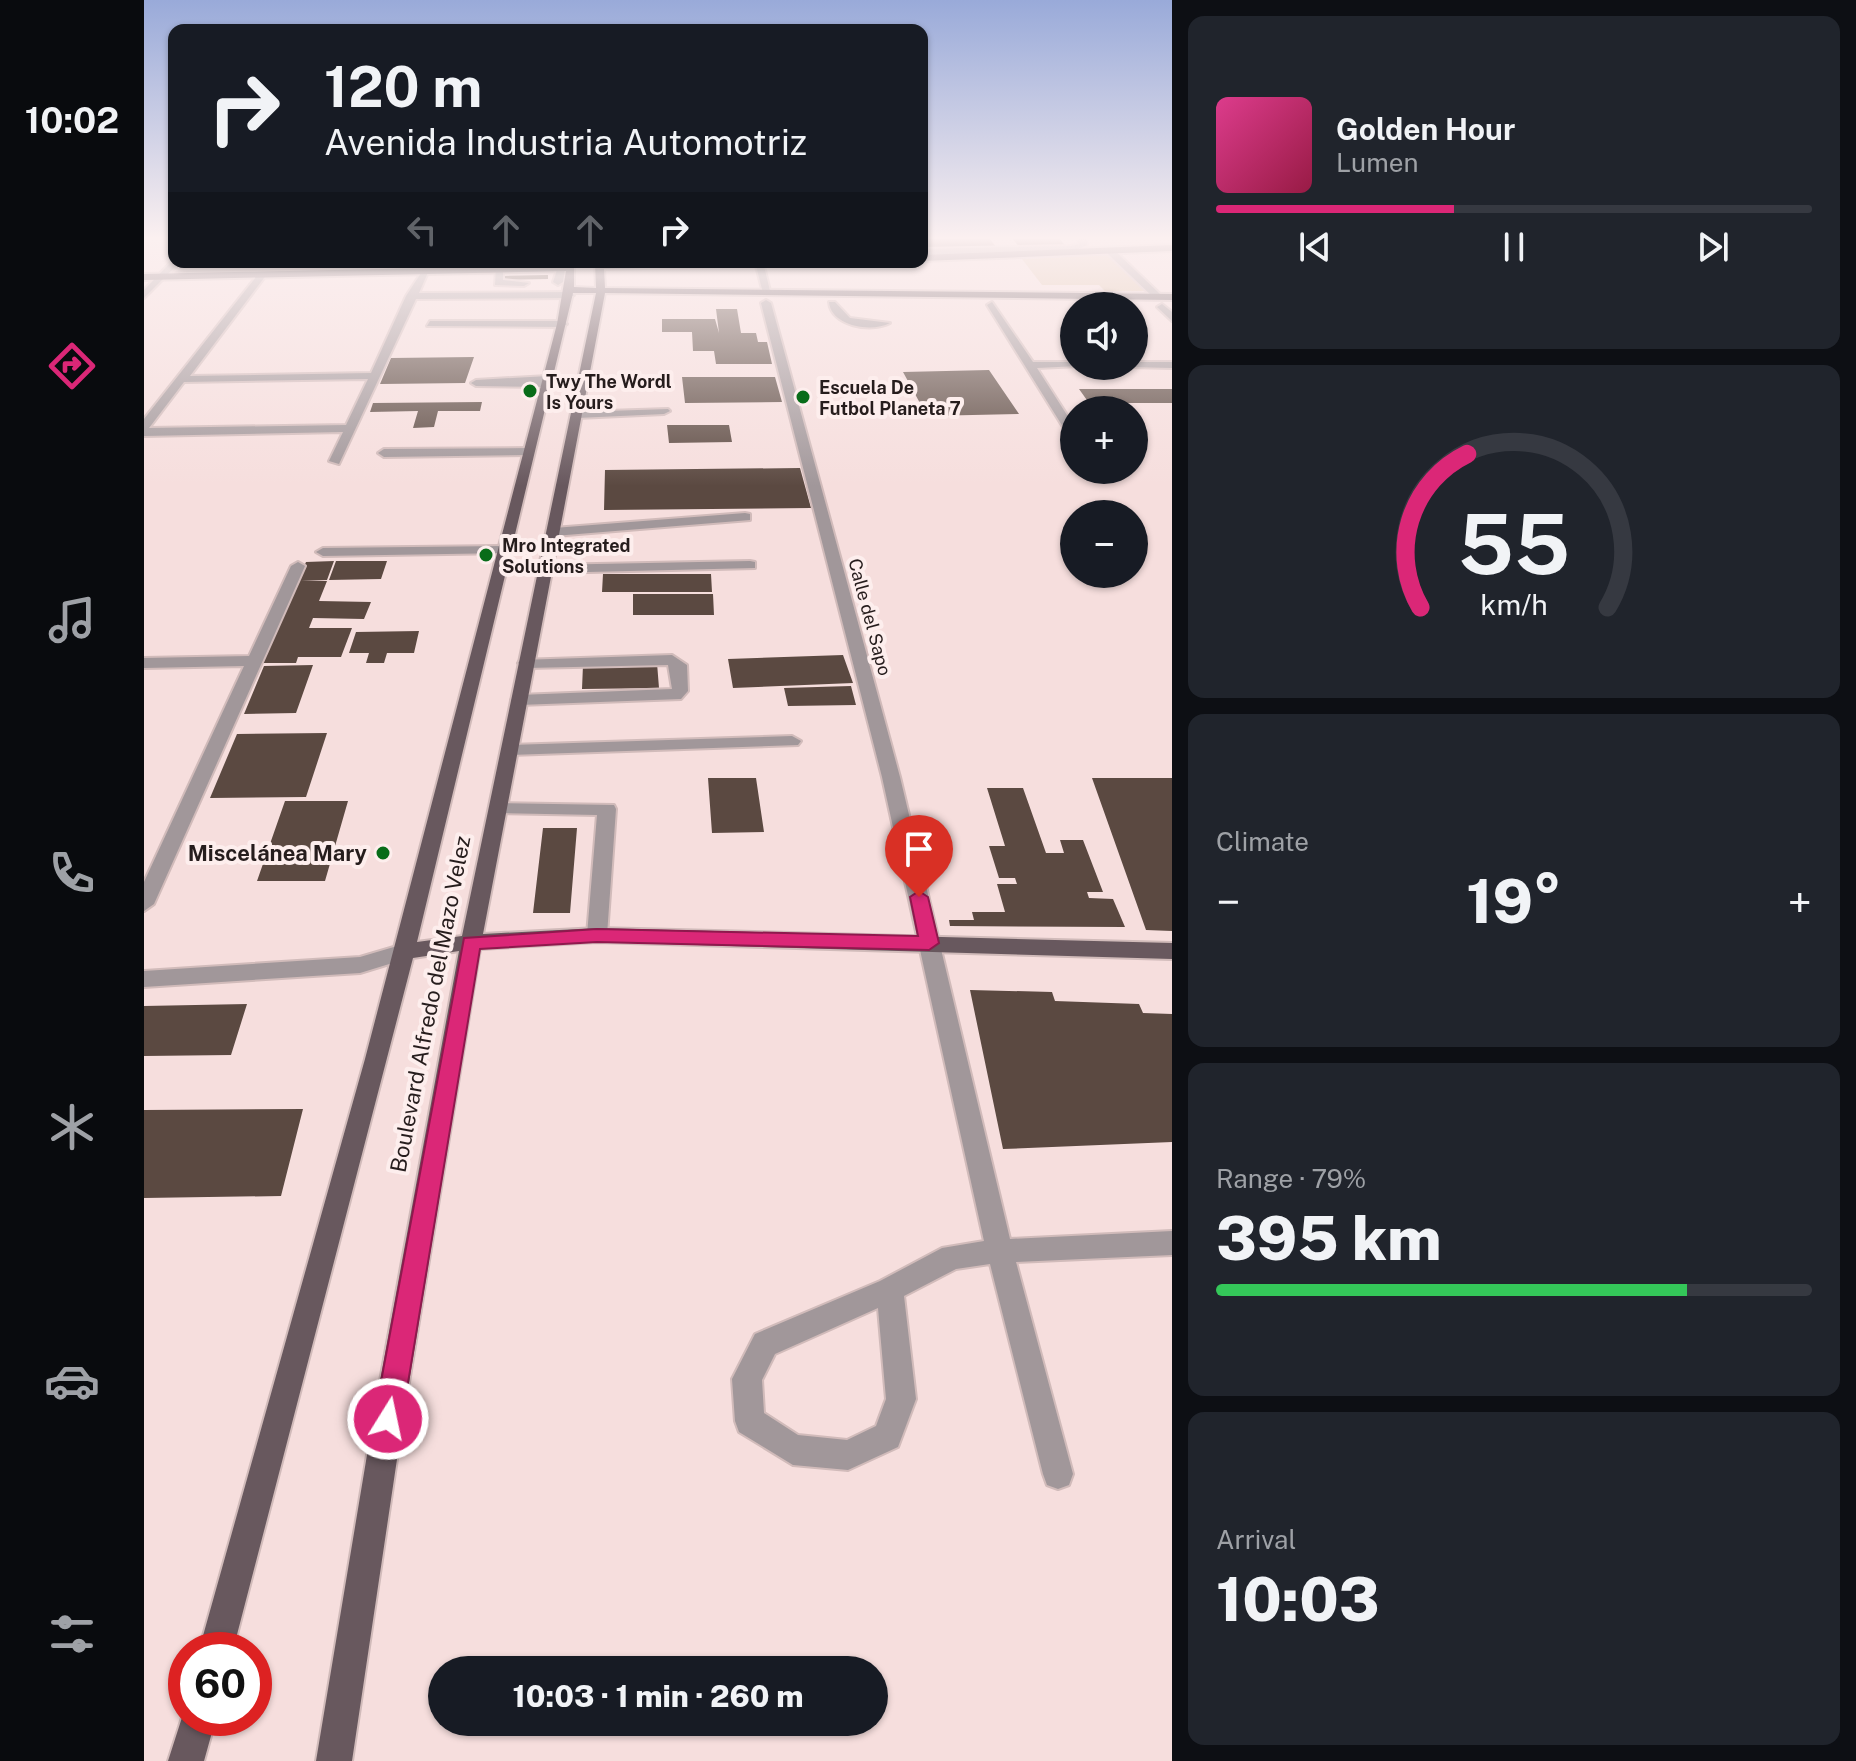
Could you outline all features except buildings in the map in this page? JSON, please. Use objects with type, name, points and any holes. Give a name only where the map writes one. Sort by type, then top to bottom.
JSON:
[{"type":"main road","name":"Boulevard Alfredo del Mazo Velez","points":[[334,1761],[391,1403],[471,942],[500,809],[595,321]]},
{"type":"main road","name":"Boulevard Alfredo del Mazo Velez","points":[[221,1632],[404,952],[562,324]]},
{"type":"main road","points":[[404,952],[471,942],[597,935],[1172,951]]},
{"type":"main road","points":[[186,1761],[193,1736]]},
{"type":"street","points":[[144,430],[226,321]]},
{"type":"street","points":[[335,461],[399,321]]},
{"type":"street","name":"Calle del Sapo","points":[[773,321],[887,763],[1000,1251],[1058,1474]]},
{"type":"street","points":[[848,321],[885,323]]},
{"type":"street","points":[[1003,321],[1060,412]]},
{"type":"street","points":[[430,324],[562,324]]},
{"type":"street","points":[[1148,363],[1172,365]]},
{"type":"street","points":[[1031,365],[1060,365]]},
{"type":"street","points":[[180,379],[374,376]]},
{"type":"street","points":[[547,382],[476,383],[547,382]]},
{"type":"street","points":[[577,415],[664,411]]},
{"type":"street","points":[[144,430],[351,428]]},
{"type":"street","points":[[384,453],[528,451]]},
{"type":"street","points":[[554,532],[745,517]]},
{"type":"street","points":[[323,552],[503,550]]},
{"type":"street","points":[[546,569],[750,565]]},
{"type":"street","points":[[144,904],[298,566]]},
{"type":"street","points":[[519,700],[675,695],[680,691],[679,665],[672,660],[526,663]]},
{"type":"street","points":[[144,663],[255,661]]},
{"type":"street","points":[[510,750],[792,741]]},
{"type":"street","points":[[500,809],[607,809],[597,935]]},
{"type":"street","points":[[144,979],[360,965],[404,952]]},
{"type":"street","points":[[890,1290],[901,1399],[887,1436],[848,1455],[793,1450],[750,1421],[747,1379],[765,1344],[890,1290],[952,1257],[1000,1251],[1172,1243]]},
{"type":"place","name":"Twy The Wordl Is Yours","points":[[530,391]]},
{"type":"place","name":"Escuela De Futbol Planeta 7","points":[[803,397]]},
{"type":"place","name":"Mro Integrated Solutions","points":[[486,555]]},
{"type":"place","name":"Miscelánea Mary","points":[[383,853]]},
{"type":"route","points":[[388,1419],[471,942],[597,935],[929,943],[919,897]]}]
